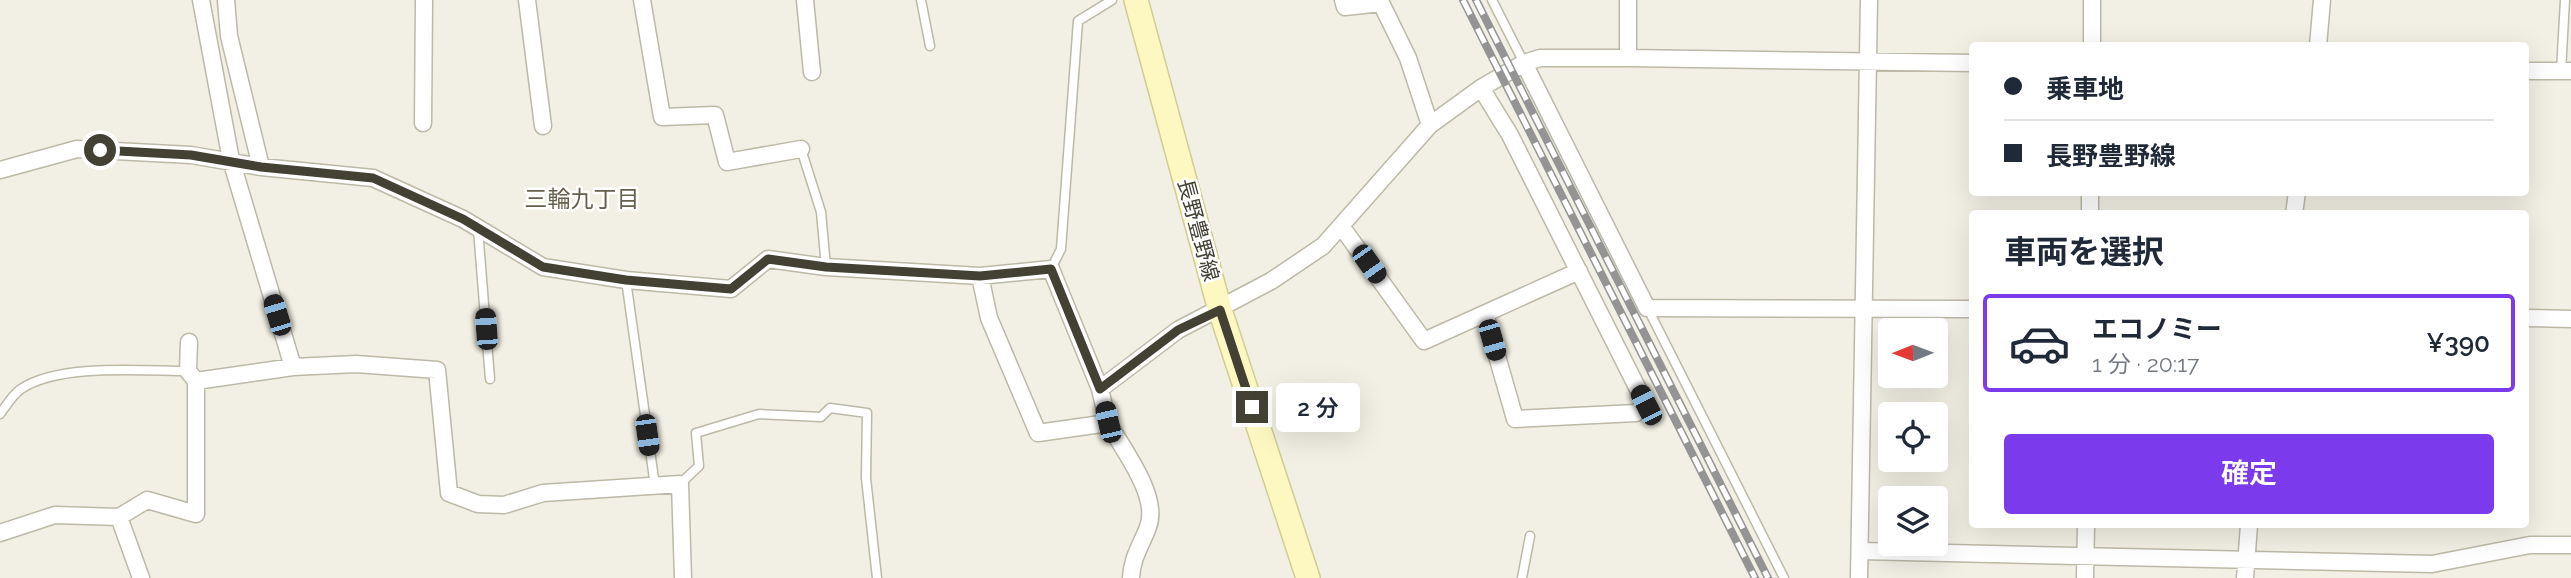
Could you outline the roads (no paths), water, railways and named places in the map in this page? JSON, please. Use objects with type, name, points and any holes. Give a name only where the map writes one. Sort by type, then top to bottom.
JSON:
[{"type":"main road","name":"長野豊野線","points":[[1136,0],[1220,310],[1308,578]]},
{"type":"street","points":[[201,0],[231,160],[293,367]]},
{"type":"street","points":[[226,0],[229,36],[261,167]]},
{"type":"street","points":[[423,123],[424,0]]},
{"type":"street","points":[[527,0],[543,126]]},
{"type":"street","points":[[642,0],[662,117],[715,115],[727,162],[801,149]]},
{"type":"street","points":[[804,0],[812,72]]},
{"type":"street","points":[[1343,0],[1345,6],[1381,3],[1408,58],[1430,125]]},
{"type":"street","points":[[1628,0],[1628,58]]},
{"type":"street","points":[[1859,578],[1869,0]]},
{"type":"street","points":[[2092,0],[2092,42]]},
{"type":"street","points":[[2318,42],[2322,0]]},
{"type":"street","points":[[1100,389],[1178,330],[1220,310],[1323,246],[1430,125],[1481,88],[1524,63],[1540,58],[1969,63]]},
{"type":"street","points":[[1524,63],[1647,308],[1969,310]]},
{"type":"street","points":[[2529,71],[2566,72]]},
{"type":"street","points":[[1481,88],[1510,135],[1646,405],[1636,413],[1515,419],[1485,314]]},
{"type":"street","points":[[0,170],[77,149],[191,155],[261,167],[373,178],[478,229],[543,267],[626,280],[731,289],[768,259],[826,267],[980,276],[1051,269],[1100,389],[1108,422],[1150,499],[1150,525],[1132,559],[1131,578]]},
{"type":"street","points":[[1341,226],[1424,341],[1579,271]]},
{"type":"street","points":[[980,276],[989,318],[1038,433],[1108,422]]},
{"type":"street","points":[[2529,318],[2571,319]]},
{"type":"street","points":[[0,533],[55,515],[119,517],[147,500],[196,514],[189,342]]},
{"type":"street","points":[[192,376],[356,364],[437,370],[449,493],[478,504],[504,505],[542,493],[680,484],[683,578]]},
{"type":"street","points":[[119,517],[141,578]]},
{"type":"street","points":[[2085,578],[2086,528]]},
{"type":"street","points":[[2245,578],[2244,558],[2249,528]]},
{"type":"street","points":[[1861,551],[2086,554],[2432,564],[2530,545],[2571,545]]},
{"type":"lane","points":[[921,0],[930,46]]},
{"type":"lane","points":[[1051,269],[1061,249],[1078,21],[1112,0]]},
{"type":"lane","points":[[1492,0],[1524,63]]},
{"type":"lane","points":[[2565,0],[2566,72]]},
{"type":"lane","points":[[801,149],[821,212],[826,267]]},
{"type":"lane","points":[[478,229],[490,379]]},
{"type":"lane","points":[[626,280],[654,486]]},
{"type":"lane","points":[[1647,308],[1784,578]]},
{"type":"lane","points":[[0,414],[21,389],[51,378],[96,370],[192,376]]},
{"type":"lane","points":[[680,484],[699,466],[696,433],[759,414],[821,417],[830,408],[867,413],[866,478],[877,578]]},
{"type":"lane","points":[[1522,578],[1530,536]]},
{"type":"railway","points":[[1463,0],[1755,578]]},
{"type":"railway","points":[[1476,0],[1768,578]]},
{"type":"district","name":"三輪九丁目","points":[[582,199]]}]
